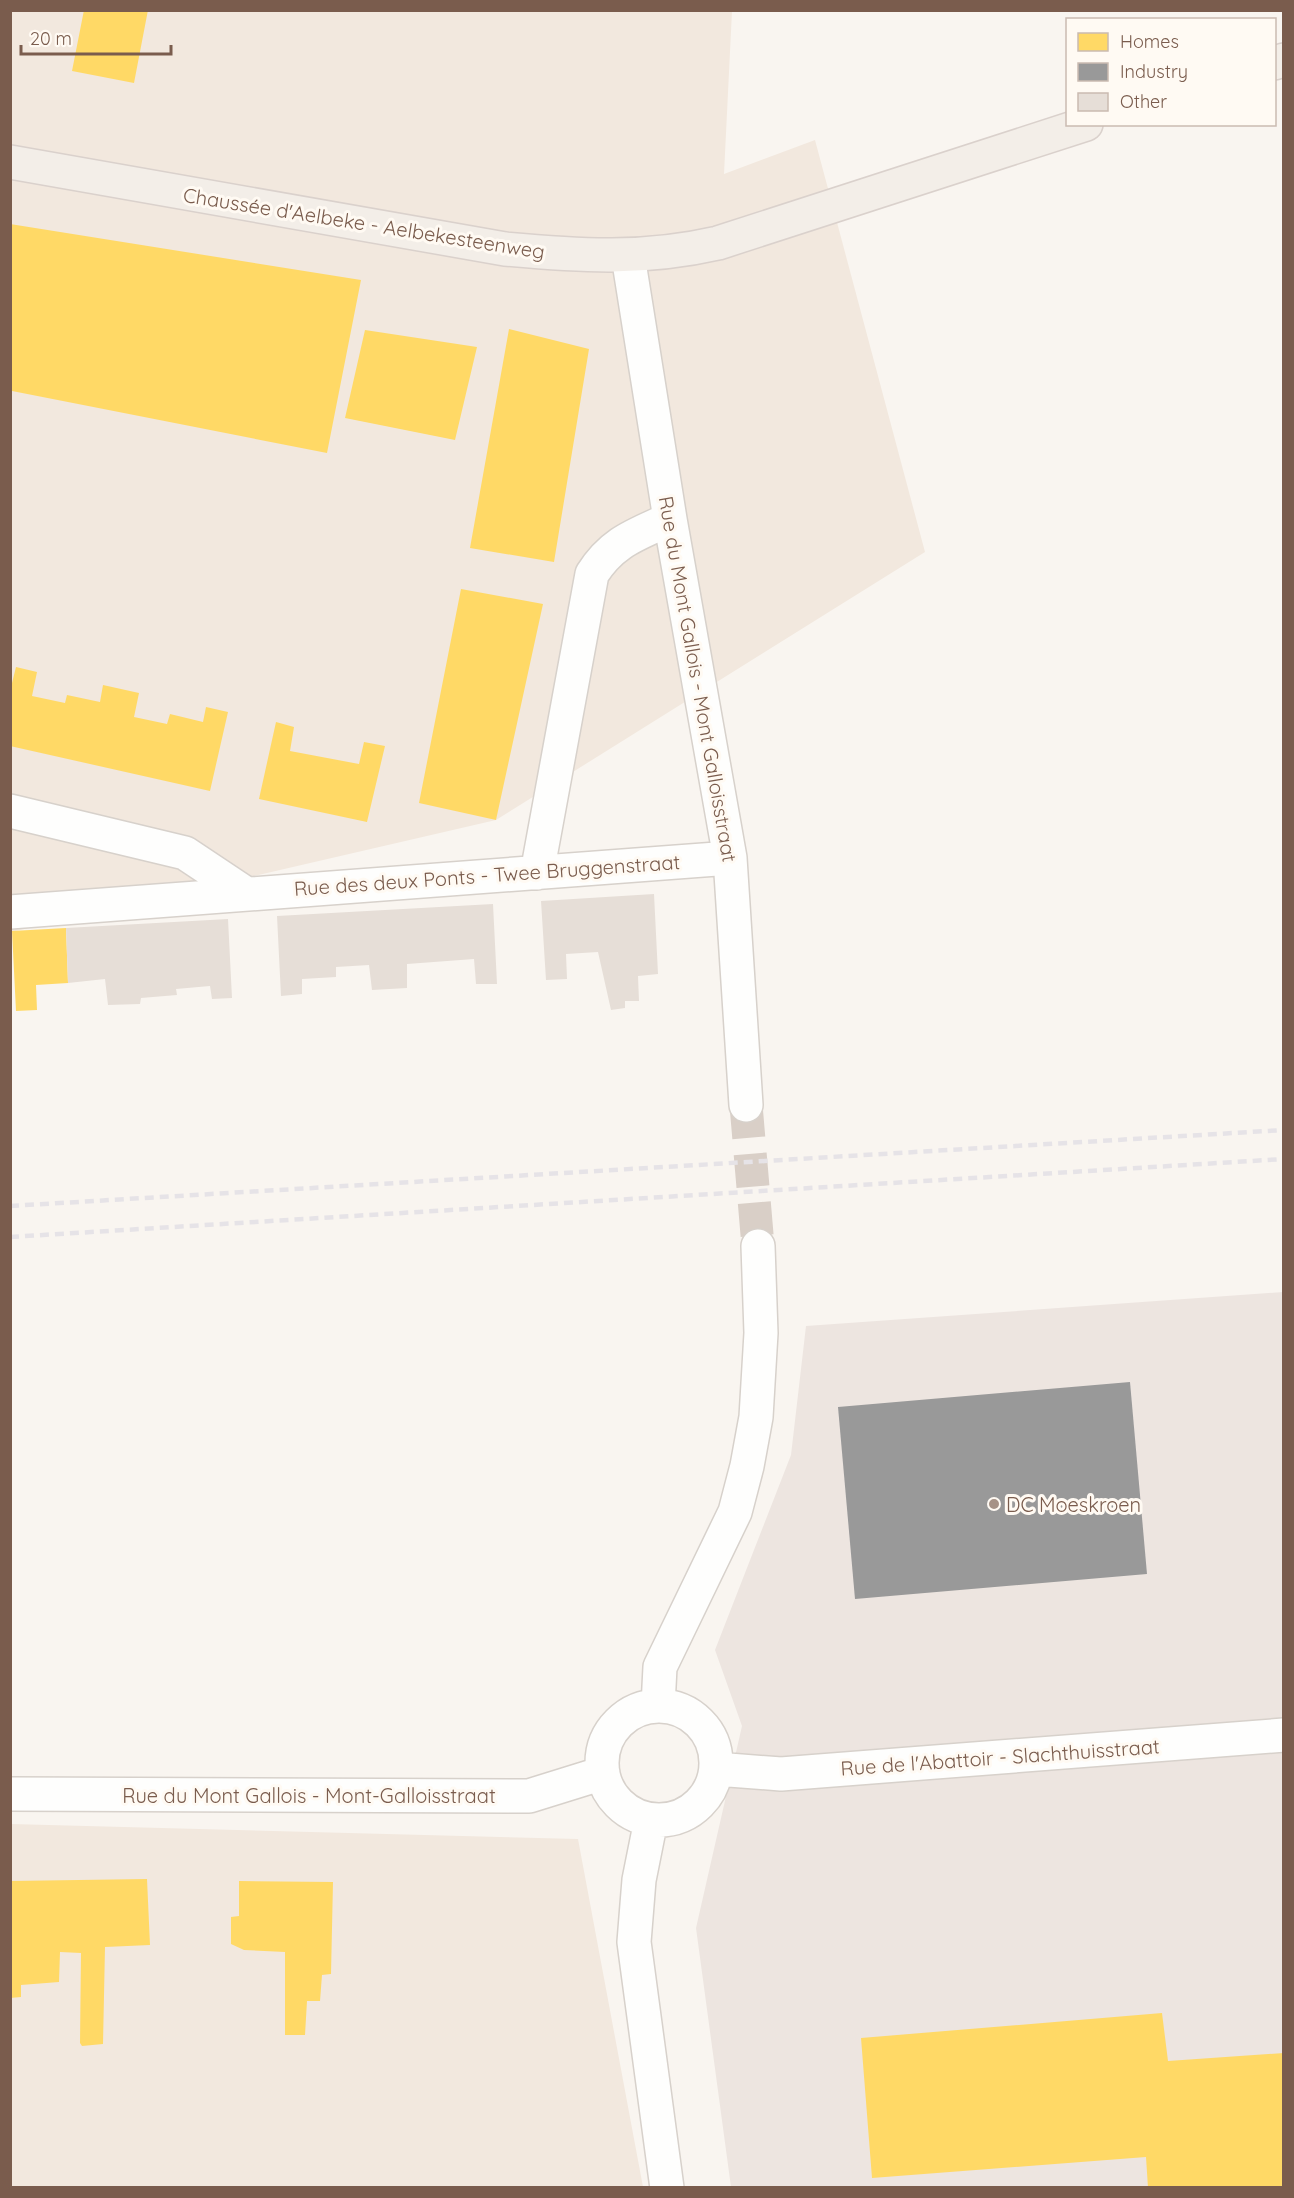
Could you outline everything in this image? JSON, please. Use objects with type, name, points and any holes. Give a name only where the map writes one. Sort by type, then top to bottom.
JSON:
[{"type":"main road","name":"Chaussée d'Aelbeke - Aelbekesteenweg","points":[[10,162],[505,249],[573,255],[628,256],[674,253],[718,243],[1080,126]]},
{"type":"street","name":"Rue du Mont Gallois - Mont Galloisstraat","points":[[628,256],[670,519],[730,858],[746,1105]]},
{"type":"street","points":[[537,873],[592,574],[605,554],[622,540],[670,519]]},
{"type":"street","points":[[10,811],[185,853],[245,893]]},
{"type":"street","name":"Rue des deux Ponts - Twee Bruggenstraat","points":[[10,912],[730,858]]},
{"type":"street","points":[[658,1706],[660,1667],[735,1512],[747,1466],[756,1417],[762,1332],[758,1246]]},
{"type":"street","points":[[658,1706],[674,1708],[701,1724],[710,1738],[715,1753],[716,1769],[711,1787],[701,1802],[686,1813],[669,1819],[651,1820],[634,1814],[619,1804],[609,1790],[603,1773],[603,1753],[609,1735],[622,1720],[638,1710],[658,1706]]},
{"type":"street","name":"Rue de l'Abattoir - Slachthuisstraat","points":[[716,1769],[781,1774],[1284,1735]]},
{"type":"street","name":"Rue du Mont Gallois - Mont-Galloisstraat","points":[[10,1794],[528,1796],[603,1773]]},
{"type":"street","points":[[651,1820],[639,1880],[634,1942],[666,2187]]},
{"type":"shaded area","points":[[10,11],[732,11],[724,174],[815,140],[925,552],[496,820],[11,932]]},
{"type":"shaded area","points":[[1283,1292],[1283,2187],[731,2187],[696,1928],[742,1726],[715,1650],[791,1455],[806,1326]]},
{"type":"shaded area","points":[[11,1824],[578,1839],[643,2187],[11,2188]]},
{"type":"building: Homes","points":[[84,10],[148,10],[134,83],[72,71]]},
{"type":"building: Homes","points":[[10,224],[361,280],[327,453],[12,391]]},
{"type":"building: Homes","points":[[509,329],[589,349],[554,562],[470,548]]},
{"type":"building: Homes","points":[[365,330],[477,347],[455,440],[345,418]]},
{"type":"building: Homes","points":[[461,589],[543,604],[496,820],[419,803]]},
{"type":"building: Homes","points":[[16,667],[37,672],[32,696],[65,703],[67,695],[100,702],[103,685],[139,693],[134,717],[167,724],[170,714],[203,722],[206,707],[228,712],[210,791],[10,746],[10,691]]},
{"type":"building: Homes","points":[[276,722],[294,727],[290,751],[359,764],[364,742],[385,746],[367,822],[259,799]]},
{"type":"building: Homes","points":[[66,928],[68,983],[36,985],[37,1010],[16,1011],[12,931]]},
{"type":"building: Homes","points":[[147,1879],[150,1945],[105,1947],[103,2044],[82,2046],[80,2043],[81,1953],[60,1952],[59,1982],[21,1985],[21,1997],[10,1998],[10,1881]]},
{"type":"building: Homes","points":[[239,1881],[333,1882],[331,1974],[322,1975],[320,2001],[307,2001],[305,2035],[285,2035],[285,1952],[244,1950],[231,1944],[231,1917],[239,1916]]},
{"type":"building: Homes","points":[[1162,2013],[1168,2061],[1284,2053],[1284,2188],[1148,2188],[1146,2157],[872,2178],[861,2038]]},
{"type":"building: Industry","name":"DC Moeskroen","points":[[1130,1382],[1147,1574],[855,1599],[838,1407]]},
{"type":"building: Other","points":[[654,894],[658,974],[638,976],[639,1001],[625,1001],[625,1008],[611,1010],[598,952],[566,954],[567,979],[546,980],[541,901]]},
{"type":"building: Other","points":[[493,904],[497,984],[476,984],[474,959],[407,964],[407,988],[372,990],[369,965],[336,967],[336,977],[302,979],[302,994],[281,996],[277,916]]},
{"type":"building: Other","points":[[228,919],[232,998],[212,999],[210,986],[176,989],[177,995],[141,998],[140,1004],[108,1005],[105,979],[68,983],[66,928]]},
{"type":"tunnel","points":[[746,1105],[758,1246]]},
{"type":"railway","points":[[10,1206],[1284,1130]]},
{"type":"railway","points":[[10,1237],[1284,1159]]},
{"type":"place","name":"DC Moeskroen","points":[[994,1504]]}]
